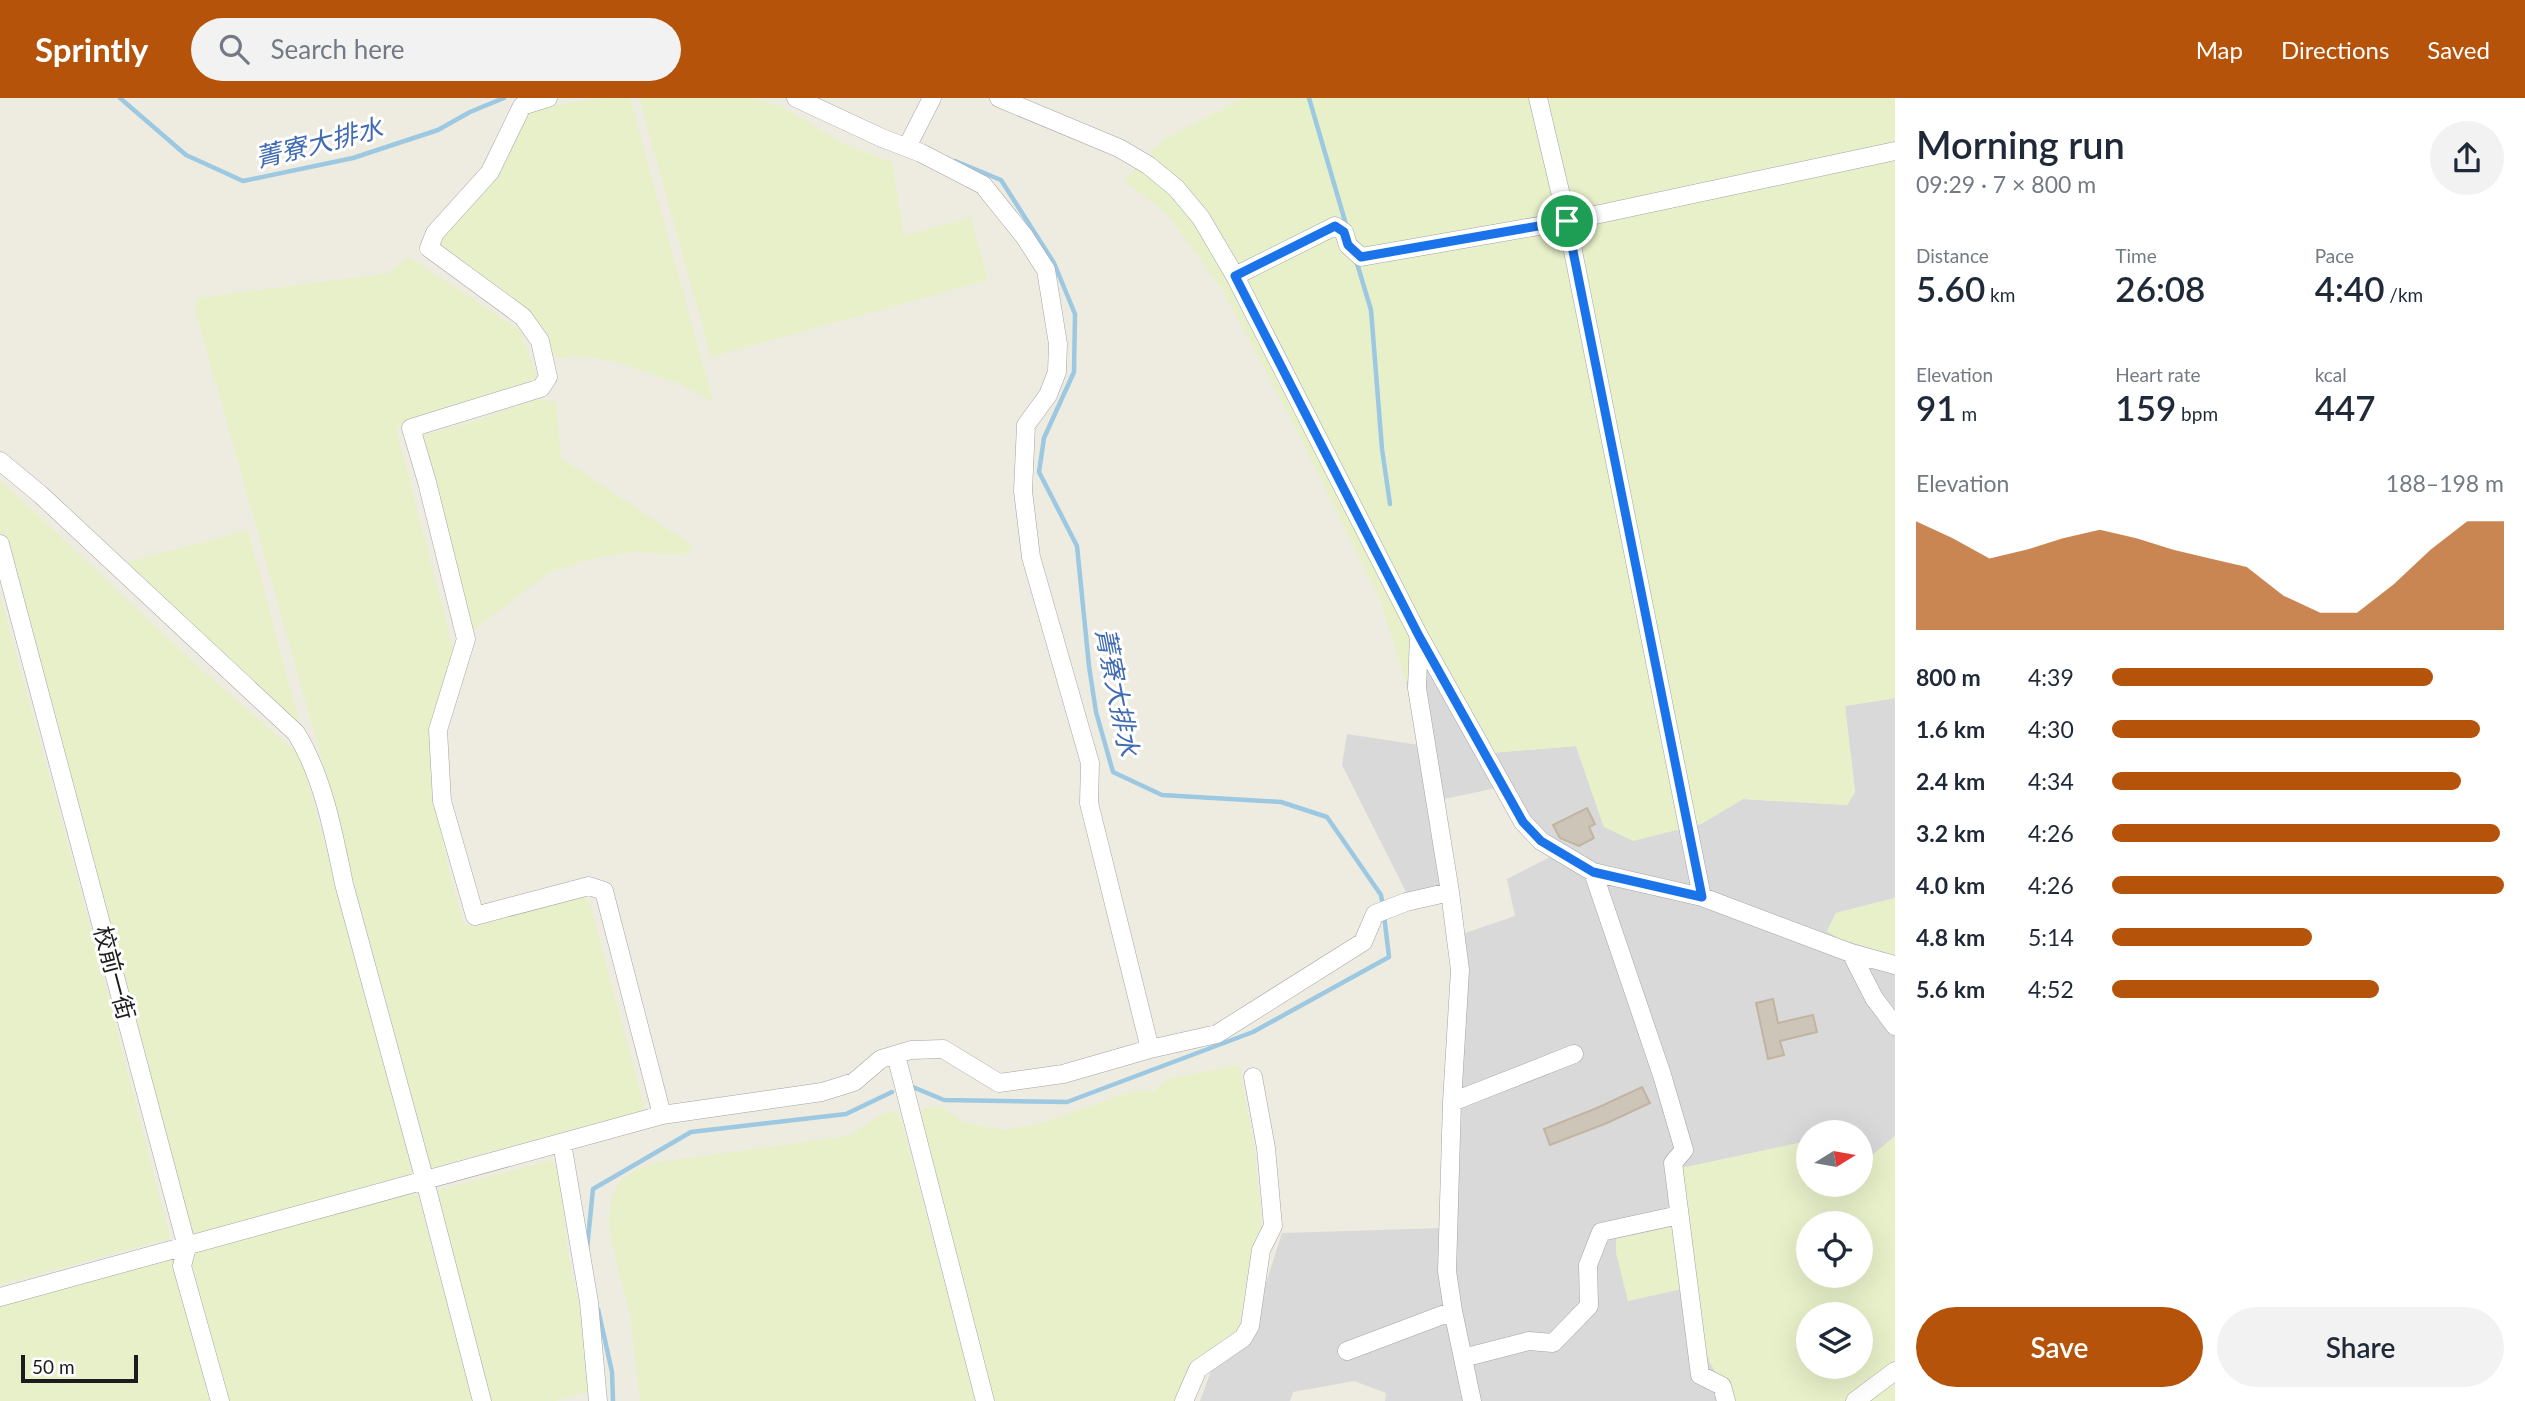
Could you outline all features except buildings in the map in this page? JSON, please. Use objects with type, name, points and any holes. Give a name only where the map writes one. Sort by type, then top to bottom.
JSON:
[{"type":"street","points":[[548,98],[522,106],[490,172],[435,233],[429,248],[523,317],[540,341],[548,377],[541,388],[411,428],[466,639],[438,730],[442,801],[475,916],[589,886],[604,891],[662,1115]]},
{"type":"street","points":[[796,98],[882,138],[908,145],[983,185],[1024,236],[1046,270],[1059,344],[1057,372],[1048,395],[1026,425],[1023,491],[1031,556],[1090,763],[1088,803],[1150,1049]]},
{"type":"street","points":[[999,98],[1119,148],[1148,164],[1176,188],[1201,218],[1235,276],[1419,636],[1523,822],[1541,841],[1593,872],[1702,897],[1851,953],[1895,965]]},
{"type":"street","points":[[1538,98],[1567,221],[1702,897]]},
{"type":"street","points":[[908,145],[931,100]]},
{"type":"street","points":[[1235,276],[1335,226],[1344,232],[1354,251],[1567,221],[1895,151]]},
{"type":"street","points":[[0,461],[41,495],[276,714],[296,733],[307,751],[334,836],[344,884],[482,1401]]},
{"type":"street","name":"校前一街","points":[[0,544],[187,1247],[182,1266],[220,1401]]},
{"type":"street","points":[[1419,636],[1417,688],[1460,970],[1451,1102],[1447,1270],[1472,1401]]},
{"type":"street","points":[[1593,872],[1662,1075],[1684,1150],[1673,1163],[1700,1375],[1722,1386],[1726,1401]]},
{"type":"street","points":[[0,1297],[662,1115],[822,1092],[854,1082],[881,1059],[911,1050],[943,1049],[999,1083],[1063,1074],[1150,1049],[1217,1034],[1363,942],[1375,914],[1406,902],[1450,892]]},
{"type":"street","points":[[1851,953],[1874,998],[1895,1027]]},
{"type":"street","points":[[1451,1102],[1574,1054]]},
{"type":"street","points":[[895,1055],[985,1401]]},
{"type":"street","points":[[1184,1401],[1198,1369],[1243,1338],[1250,1326],[1261,1250],[1273,1226],[1266,1148],[1253,1077]]},
{"type":"street","points":[[562,1143],[589,1302],[598,1401]]},
{"type":"street","points":[[1463,1358],[1529,1341],[1553,1343],[1589,1306],[1588,1265],[1601,1232],[1679,1215]]},
{"type":"street","points":[[1347,1350],[1453,1311]]},
{"type":"street","points":[[1855,1401],[1895,1371]]},
{"type":"shaded area","points":[[1434,665],[1491,753],[1576,746],[1604,827],[1701,824],[1743,799],[1847,805],[1855,792],[1845,706],[1895,698],[1895,898],[1836,913],[1827,931],[1840,939],[1895,955],[1895,1136],[1873,1155],[1873,1120],[1796,1120],[1796,1144],[1677,1169],[1679,1215],[1671,1227],[1687,1288],[1732,1401],[1385,1401],[1386,1393],[1354,1381],[1293,1392],[1290,1401],[1200,1401],[1211,1371],[1248,1339],[1282,1233],[1441,1228],[1459,935],[1515,916],[1507,879],[1556,854],[1506,786],[1439,800],[1441,885],[1408,896],[1342,765],[1347,734],[1419,745],[1406,682]]},
{"type":"green space","points":[[603,98],[630,98],[713,402],[680,384],[620,363],[586,356],[558,358],[544,350],[535,321],[430,247],[525,113],[537,108]]},
{"type":"green space","points":[[639,98],[751,98],[780,106],[844,144],[892,162],[904,236],[971,217],[988,280],[711,357]]},
{"type":"green space","points":[[1243,98],[1895,98],[1895,698],[1845,706],[1855,792],[1847,805],[1743,799],[1701,824],[1633,841],[1604,827],[1576,746],[1491,753],[1433,666],[1406,682],[1381,602],[1296,429],[1224,292],[1169,216],[1124,180],[1164,139]]},
{"type":"green space","points":[[409,257],[520,330],[537,376],[529,390],[396,428],[453,649],[433,788],[450,876],[464,924],[474,927],[581,896],[589,900],[645,1110],[431,1168],[380,987],[337,814],[195,309],[198,298],[389,273]]},
{"type":"green space","points":[[534,399],[556,402],[561,458],[693,546],[685,555],[633,552],[590,559],[549,573],[464,637],[413,438],[479,420]]},
{"type":"green space","points":[[0,480],[206,674],[301,756],[413,1169],[406,1178],[185,1236],[0,534]]},
{"type":"green space","points":[[248,530],[306,748],[122,570],[128,562]]},
{"type":"green space","points":[[0,594],[94,940],[170,1238],[0,1285]]},
{"type":"green space","points":[[1895,898],[1895,955],[1840,939],[1827,931],[1836,913]]},
{"type":"green space","points":[[1239,1065],[1255,1151],[1262,1230],[1251,1254],[1239,1328],[1233,1339],[1188,1369],[1174,1401],[991,1401],[916,1117],[925,1107],[941,1107],[964,1122],[1002,1130],[1045,1122],[1131,1091],[1154,1092],[1166,1079]]},
{"type":"green space","points":[[886,1112],[897,1113],[902,1123],[976,1401],[640,1401],[630,1314],[609,1225],[611,1201],[619,1182],[635,1170],[657,1162],[849,1136]]},
{"type":"green space","points":[[1895,1136],[1895,1401],[1732,1401],[1709,1361],[1687,1288],[1628,1301],[1616,1253],[1616,1239],[1671,1227],[1679,1215],[1677,1169],[1796,1144],[1796,1197],[1873,1197],[1873,1155]]},
{"type":"green space","points":[[552,1160],[559,1175],[568,1253],[597,1389],[556,1401],[488,1401],[432,1192]]},
{"type":"green space","points":[[411,1193],[418,1196],[473,1401],[225,1401],[186,1257],[190,1252]]},
{"type":"green space","points":[[173,1258],[209,1401],[0,1401],[0,1304]]},
{"type":"waterway","name":"菁寮大排水","points":[[120,98],[186,155],[243,181],[353,158],[438,130],[470,112],[504,98]]},
{"type":"waterway","points":[[1309,98],[1347,228]]},
{"type":"waterway","name":"菁寮大排水","points":[[955,161],[1001,180],[1054,263],[1075,314],[1074,372],[1044,438],[1039,472],[1077,546],[1096,712],[1113,772],[1162,795],[1281,802],[1327,817],[1381,895],[1383,906]]},
{"type":"waterway","points":[[1356,260],[1371,310],[1382,449],[1390,504]]},
{"type":"waterway","name":"菁寮大排水","points":[[908,1085],[944,1100],[1067,1102],[1253,1032],[1389,957],[1384,915]]},
{"type":"waterway","name":"菁寮大排水","points":[[587,1249],[593,1189],[691,1132],[846,1114],[892,1092]]},
{"type":"waterway","name":"菁寮大排水","points":[[598,1309],[612,1372],[613,1401]]},
{"type":"route","points":[[1567,221],[1702,897],[1593,872],[1541,841],[1523,822],[1419,636],[1235,276],[1335,226],[1344,232],[1348,245],[1361,257],[1567,221]]}]
